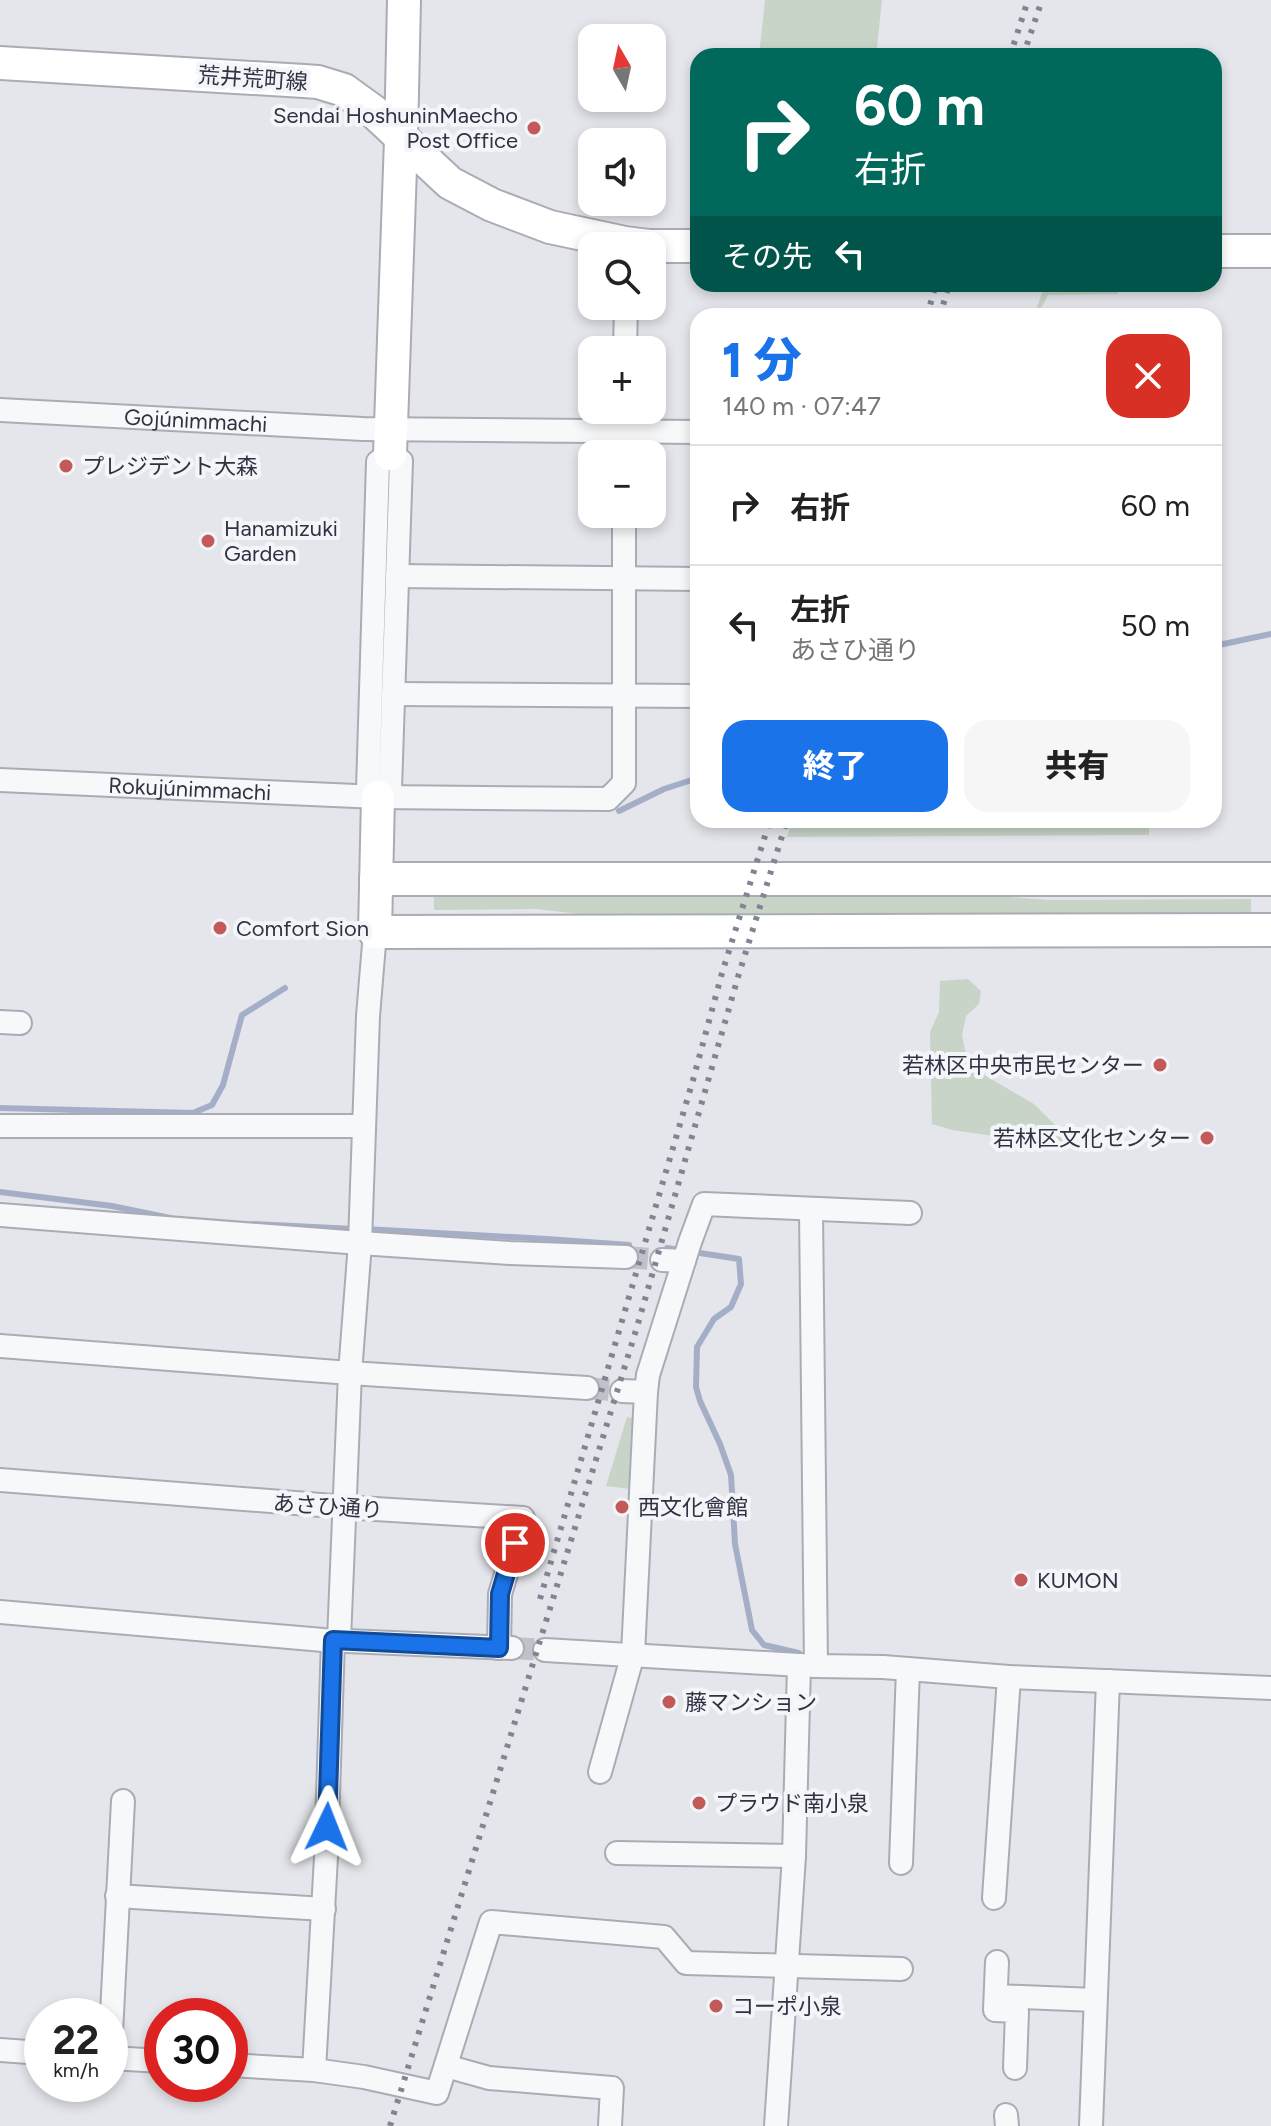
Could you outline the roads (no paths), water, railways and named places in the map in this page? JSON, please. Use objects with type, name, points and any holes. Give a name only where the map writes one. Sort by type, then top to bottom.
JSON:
[{"type":"street","points":[[378,797],[368,789],[378,462],[390,442],[404,0]]},
{"type":"street","name":"荒井荒町線","points":[[0,63],[318,82],[344,90],[373,111],[450,183],[492,205],[550,227],[578,233]]},
{"type":"street","name":"荒井荒町線","points":[[666,246],[690,246]]},
{"type":"street","points":[[1222,251],[1271,251]]},
{"type":"street","name":"Gojúnimmachi","points":[[0,410],[390,442],[690,432]]},
{"type":"street","points":[[378,797],[390,789],[401,461],[390,442]]},
{"type":"street","name":"Rokujúnimmachi","points":[[0,780],[378,797],[608,799],[624,783],[624,528]]},
{"type":"street","points":[[397,576],[690,579]]},
{"type":"street","points":[[393,694],[690,696]]},
{"type":"street","points":[[314,2070],[360,1234],[368,1016],[375,932],[378,797]]},
{"type":"street","points":[[376,879],[1271,879]]},
{"type":"street","points":[[375,932],[1271,930]]},
{"type":"street","points":[[0,1126],[363,1126]]},
{"type":"street","points":[[600,1772],[633,1654],[648,1375],[680,1255],[704,1204],[910,1213]]},
{"type":"street","points":[[776,2126],[808,1665],[811,1210]]},
{"type":"street","points":[[0,1215],[360,1234],[510,1253],[626,1257]]},
{"type":"street","points":[[0,1346],[587,1388]]},
{"type":"street","points":[[622,1391],[646,1392]]},
{"type":"street","name":"あさひ通り","points":[[0,1480],[523,1518],[500,1594],[505,1648],[336,1640]]},
{"type":"street","points":[[0,1612],[336,1640]]},
{"type":"street","points":[[545,1650],[1009,1677],[1271,1688]]},
{"type":"street","points":[[901,1863],[908,1669]]},
{"type":"street","points":[[994,1898],[1009,1677]]},
{"type":"street","points":[[1091,2126],[1108,1681]]},
{"type":"street","points":[[113,1998],[123,1801]]},
{"type":"street","points":[[617,1853],[794,1856]]},
{"type":"street","points":[[117,1896],[324,1909]]},
{"type":"street","points":[[248,2066],[364,2077],[437,2093],[491,1922],[664,1937],[686,1963],[901,1969]]},
{"type":"street","points":[[997,1962],[995,2010],[1017,2011],[1015,2068]]},
{"type":"street","points":[[996,1996],[1095,2000]]},
{"type":"street","points":[[0,2050],[24,2052]]},
{"type":"street","points":[[446,2066],[489,2078],[612,2088],[610,2126]]},
{"type":"waterway","points":[[1222,644],[1271,634]]},
{"type":"waterway","points":[[619,811],[664,789],[690,781]]},
{"type":"waterway","points":[[0,1108],[193,1113],[212,1105],[223,1085],[242,1015],[285,988]]},
{"type":"waterway","points":[[0,1192],[112,1206],[170,1218]]},
{"type":"waterway","points":[[253,1224],[354,1229]]},
{"type":"waterway","points":[[365,1229],[629,1245]]},
{"type":"waterway","points":[[667,1248],[739,1259],[741,1284],[731,1307],[714,1319],[697,1347],[696,1387],[731,1475],[735,1544],[752,1630],[764,1645],[799,1653]]},
{"type":"tunnel","points":[[626,1257],[662,1260]]},
{"type":"tunnel","points":[[587,1388],[622,1391]]},
{"type":"tunnel","points":[[512,1648],[545,1650]]},
{"type":"railway","points":[[1013,48],[1028,0]]},
{"type":"railway","points":[[1026,48],[1042,0]]},
{"type":"railway","points":[[929,308],[934,292]]},
{"type":"railway","points":[[942,308],[947,292]]},
{"type":"railway","points":[[540,1599],[722,973],[767,828]]},
{"type":"railway","points":[[390,2126],[637,1327],[785,828]]},
{"type":"place","name":"Sendai HoshuninMaecho Post Office","points":[[534,128]]},
{"type":"place","name":"プレジデント大森","points":[[66,466]]},
{"type":"place","name":"Hanamizuki Garden","points":[[208,541]]},
{"type":"place","name":"Comfort Sion","points":[[220,928]]},
{"type":"place","name":"若林区中央市民センター","points":[[1160,1065]]},
{"type":"place","name":"若林区文化センター","points":[[1207,1138]]},
{"type":"place","name":"西文化會館","points":[[622,1507]]},
{"type":"place","name":"KUMON","points":[[1021,1580]]},
{"type":"place","name":"藤マンション","points":[[669,1702]]},
{"type":"place","name":"プラウド南小泉","points":[[699,1803]]},
{"type":"place","name":"コーポ小泉","points":[[716,2006]]}]
